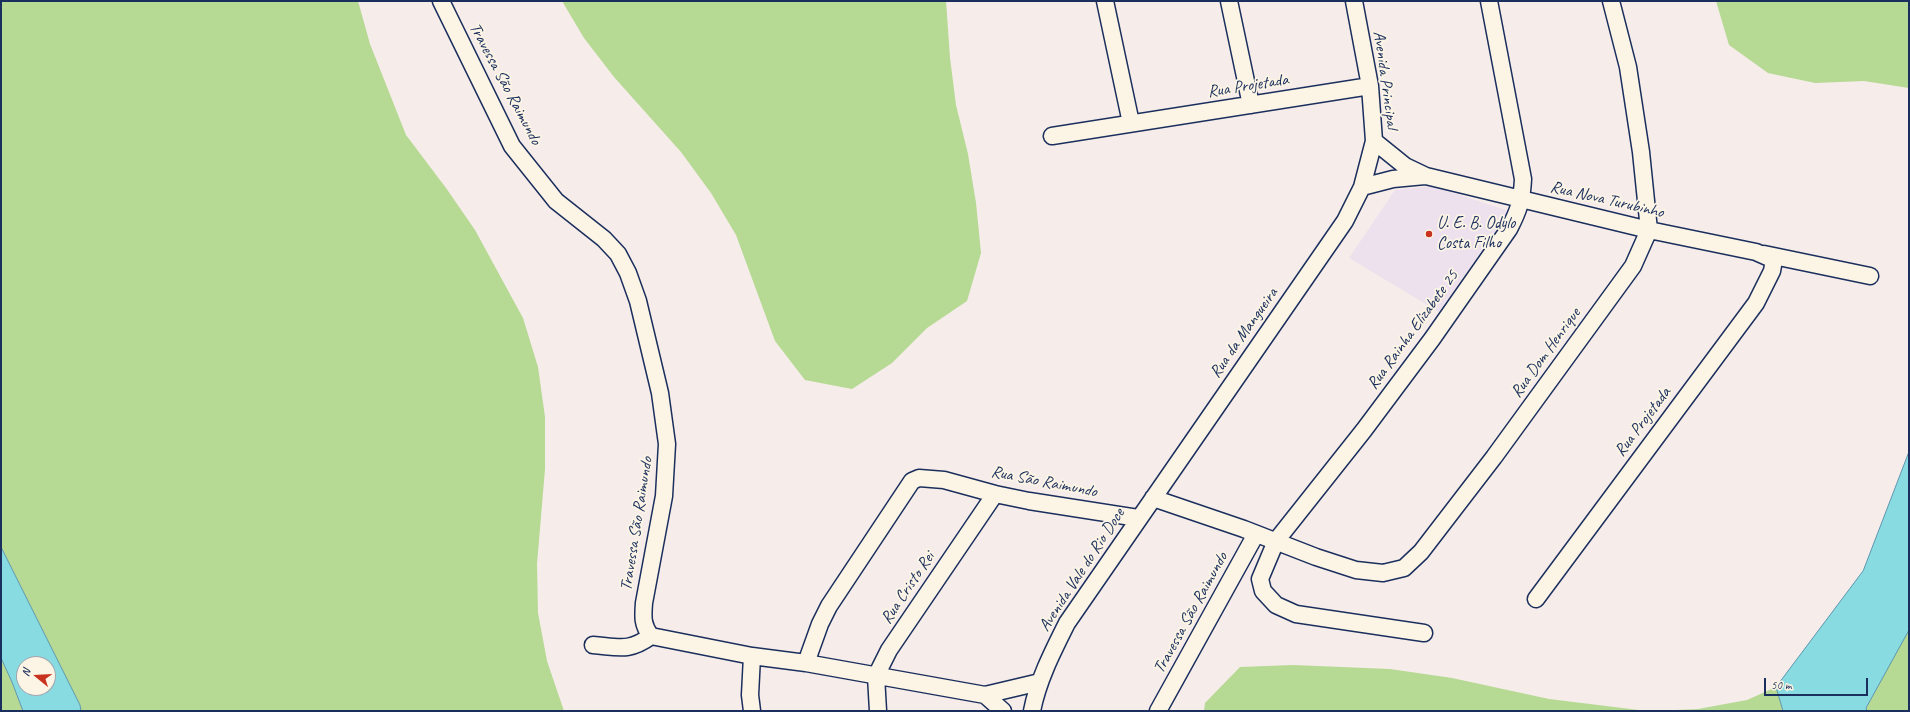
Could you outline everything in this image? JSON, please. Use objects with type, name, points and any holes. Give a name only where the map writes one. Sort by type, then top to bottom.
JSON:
[{"type":"street","name":"Travessa São Raimundo","points":[[441,1],[512,146],[556,201],[604,239],[618,254],[628,273],[638,301],[660,393],[667,444],[664,496],[644,603],[643,620],[646,630],[651,636]]},
{"type":"street","points":[[1105,1],[1131,124]]},
{"type":"street","points":[[1229,1],[1251,105]]},
{"type":"street","name":"Avenida Principal","points":[[1354,1],[1370,86],[1374,141],[1362,186]]},
{"type":"street","name":"Rua Rainha Elizabete 25","points":[[1276,541],[1364,430],[1432,339],[1509,229],[1522,199],[1523,179],[1489,1]]},
{"type":"street","name":"Rua Dom Henrique","points":[[1276,541],[1316,557],[1356,570],[1383,573],[1404,568],[1421,552],[1494,457],[1633,266],[1648,230],[1641,152],[1628,67],[1612,1]]},
{"type":"street","name":"Rua Projetada","points":[[1052,136],[1370,86]]},
{"type":"street","name":"Rua Nova Turubinho","points":[[1374,141],[1405,166],[1426,176],[1769,260],[1870,276]]},
{"type":"street","name":"Rua Nova Turubinho","points":[[1362,186],[1393,179],[1426,176]]},
{"type":"street","name":"Rua da Mangueira","points":[[1153,498],[1345,221],[1362,186]]},
{"type":"street","name":"Rua Projetada","points":[[1536,599],[1756,303],[1769,260]]},
{"type":"street","name":"Rua São Raimundo","points":[[806,663],[820,624],[829,606],[912,481],[919,478],[944,480],[996,494],[1138,518]]},
{"type":"street","name":"Rua Cristo Rei","points":[[878,711],[876,676],[889,650],[996,494]]},
{"type":"street","points":[[1153,498],[1276,541],[1260,579],[1263,591],[1276,605],[1296,614],[1424,633]]},
{"type":"street","name":"Avenida Vale do Rio Doce","points":[[1032,711],[1040,682],[1051,654],[1067,623],[1153,498]]},
{"type":"street","name":"Travessa São Raimundo","points":[[1158,711],[1256,534]]},
{"type":"street","points":[[593,645],[626,648],[641,643],[651,636],[752,656],[806,663],[985,695],[1040,682]]},
{"type":"street","points":[[752,656],[750,695],[752,711]]},
{"type":"street","points":[[985,695],[1003,711]]},
{"type":"shaded area","name":"U. E. B. Odylo Costa Filho","points":[[1432,186],[1509,211],[1439,312],[1349,258],[1395,190]]},
{"type":"green space","points":[[1,1],[358,1],[370,44],[406,135],[446,188],[475,230],[523,318],[538,367],[545,417],[545,469],[537,564],[538,613],[547,661],[564,711],[81,711],[80,705],[1,547]]},
{"type":"green space","points":[[562,1],[946,1],[950,58],[956,105],[968,154],[976,203],[981,253],[967,301],[927,328],[892,363],[852,389],[805,380],[775,341],[736,235],[711,193],[681,152],[614,77],[584,38]]},
{"type":"green space","points":[[1716,1],[1909,1],[1909,88],[1864,81],[1815,83],[1768,73],[1729,45]]},
{"type":"green space","points":[[1908,630],[1909,711],[1867,711],[1866,708]]},
{"type":"green space","points":[[1,658],[23,711],[1,711]]},
{"type":"green space","points":[[1293,665],[1390,669],[1452,678],[1549,699],[1647,711],[1204,711],[1205,703],[1240,667]]},
{"type":"green space","points":[[1776,687],[1783,711],[1654,711],[1698,709],[1747,700]]},
{"type":"water","points":[[1909,452],[1909,630],[1866,708],[1867,711],[1783,711],[1776,687],[1863,571]]},
{"type":"water","points":[[1,547],[56,656],[16,656],[16,693],[1,658]]},
{"type":"water","points":[[56,657],[80,705],[81,711],[23,711],[17,696],[56,696]]},
{"type":"place","name":"U. E. B. Odylo Costa Filho","points":[[1429,234]]}]
